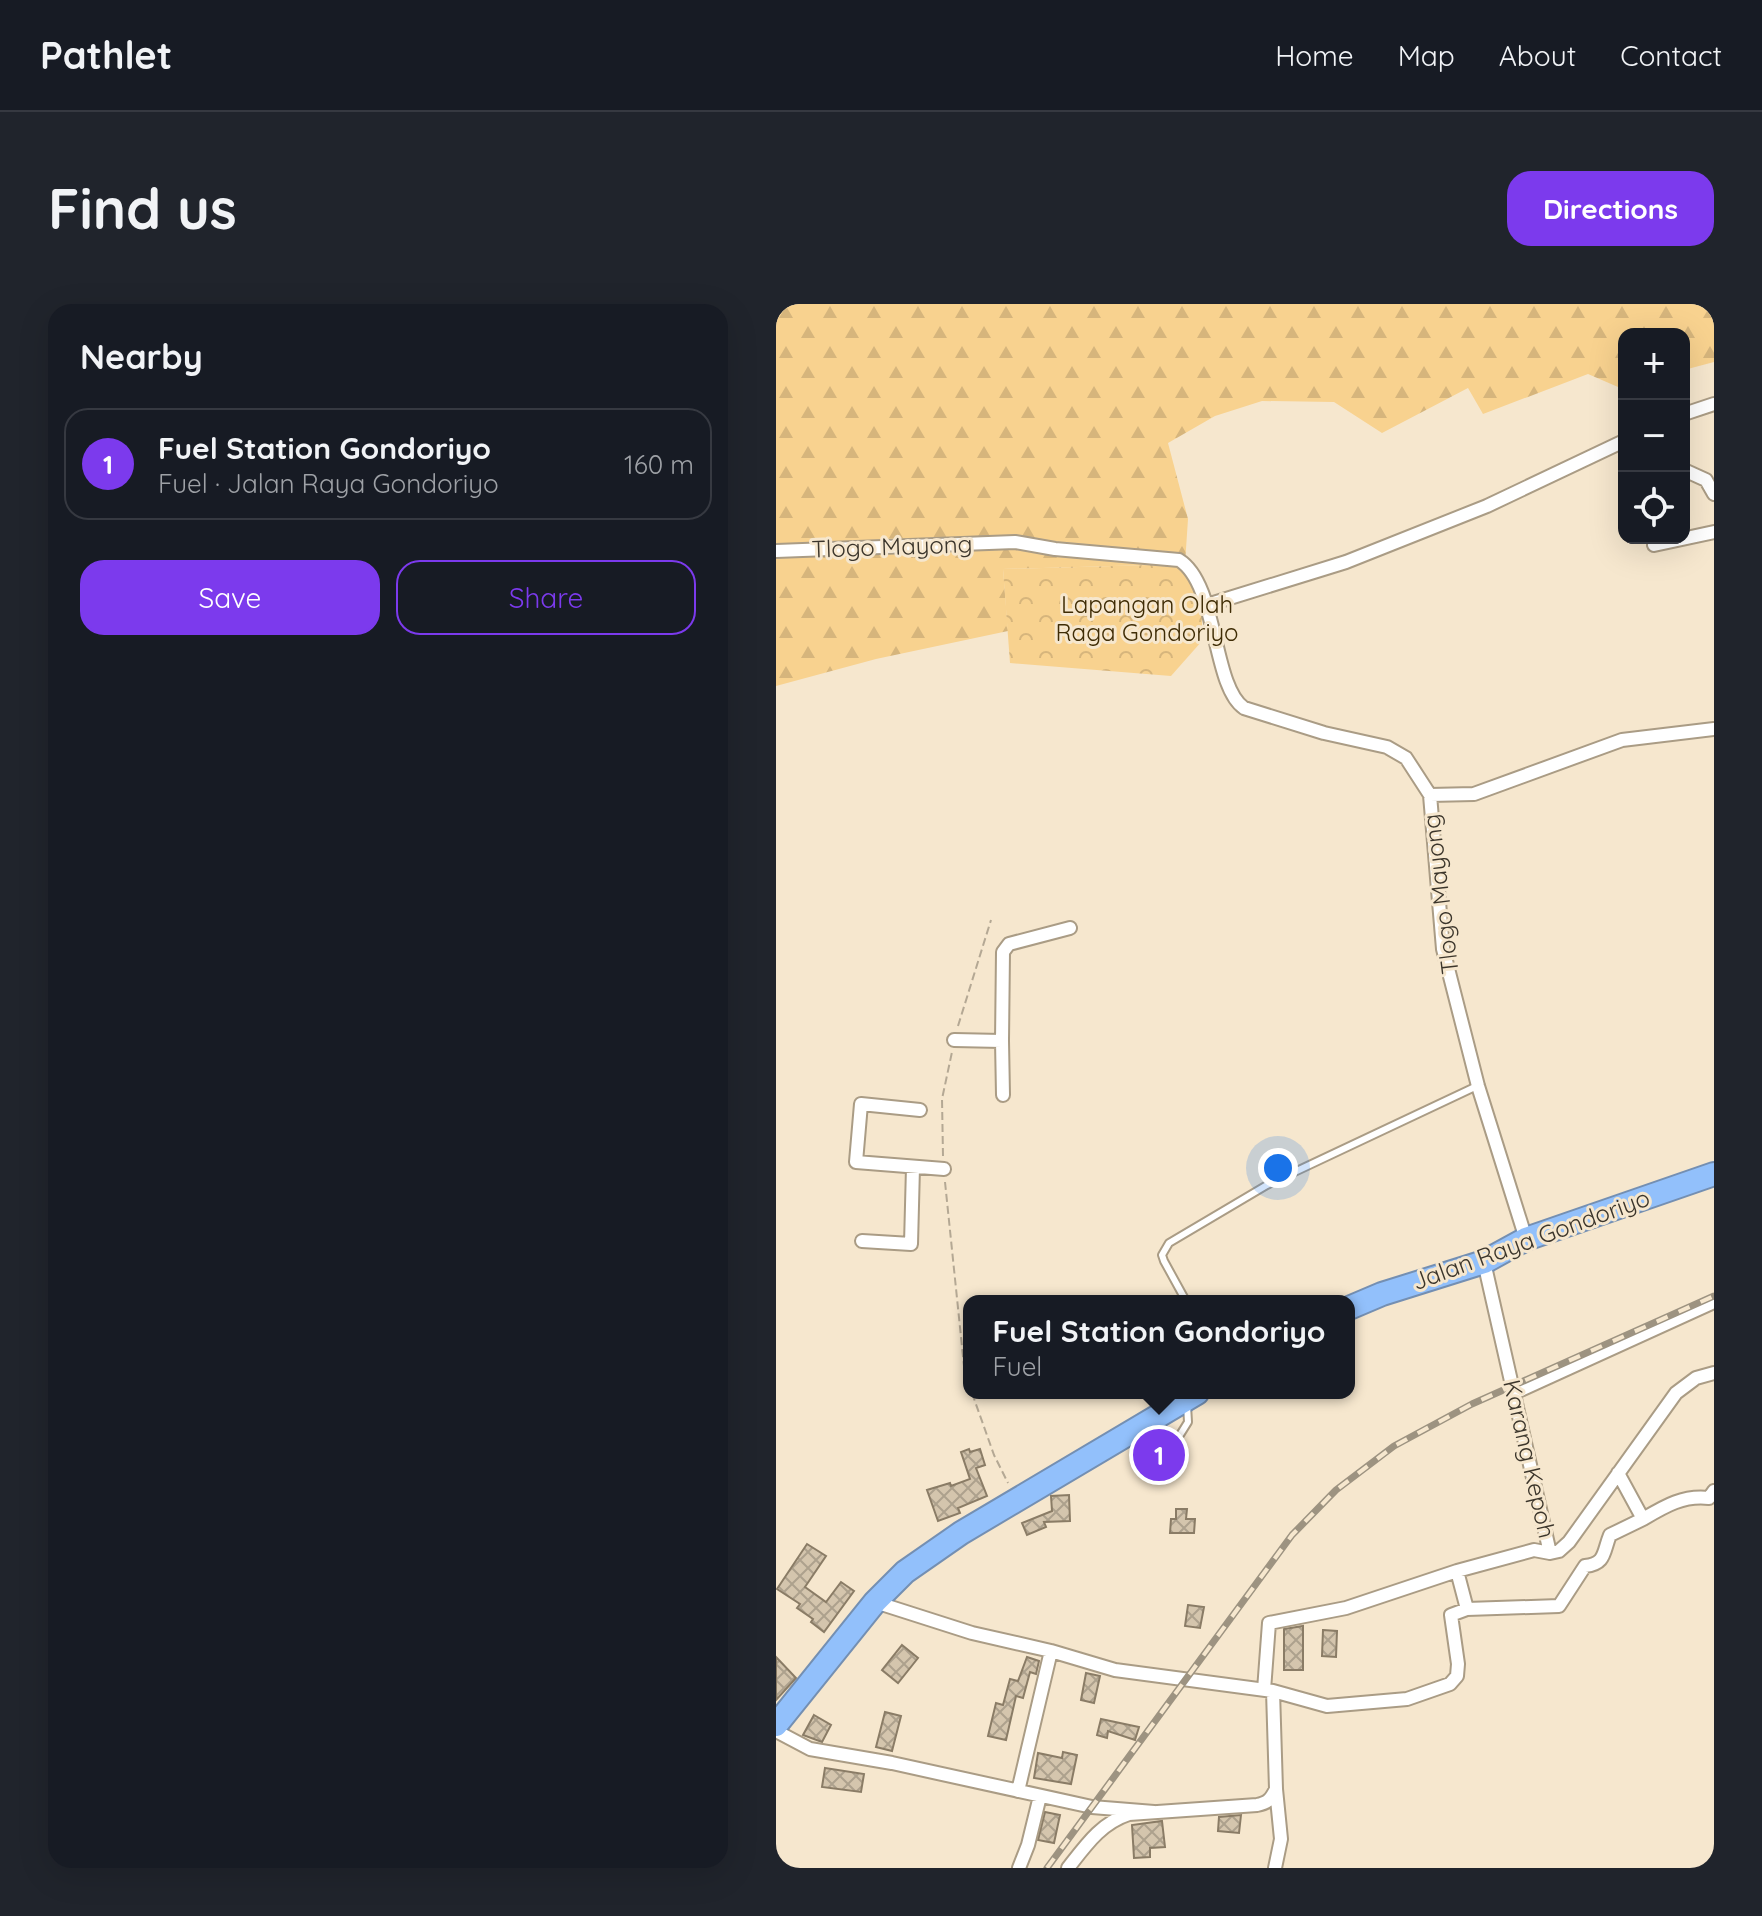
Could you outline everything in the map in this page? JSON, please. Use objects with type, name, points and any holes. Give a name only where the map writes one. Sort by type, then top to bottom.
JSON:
[{"type":"highway","name":"Jalan Raya Gondoriyo","points":[[1355,1305],[1484,1262],[1526,1239],[1714,1174]]},
{"type":"highway","points":[[776,1725],[875,1602],[905,1572],[929,1553],[1187,1399]]},
{"type":"street","points":[[1690,412],[1714,404]]},
{"type":"street","points":[[1207,605],[1346,562],[1487,506],[1618,443]]},
{"type":"street","points":[[1688,472],[1706,480],[1714,494]]},
{"type":"street","points":[[1654,545],[1714,532]]},
{"type":"street","name":"Tlogo Mayong","points":[[776,551],[1015,542],[1055,549],[1179,560],[1188,566],[1207,605],[1226,677],[1237,703],[1244,708],[1324,733],[1387,747],[1406,758],[1430,795],[1443,949],[1478,1086],[1526,1239]]},
{"type":"street","points":[[1430,795],[1474,794],[1622,740],[1714,729]]},
{"type":"street","points":[[1003,1095],[1003,952],[1009,944],[1070,928]]},
{"type":"street","points":[[954,1040],[1002,1041]]},
{"type":"street","points":[[920,1110],[861,1104],[856,1162],[944,1169]]},
{"type":"street","points":[[862,1241],[911,1244],[913,1167]]},
{"type":"street","name":"Karang Kepoh","points":[[1484,1262],[1550,1553],[1559,1551],[1569,1542],[1676,1393],[1696,1378],[1714,1373]]},
{"type":"street","points":[[1514,1393],[1714,1302]]},
{"type":"street","points":[[1618,1473],[1643,1519]]},
{"type":"street","points":[[875,1602],[972,1633],[1115,1670],[1268,1691],[1327,1706],[1407,1699],[1450,1684],[1457,1676],[1451,1615],[1467,1609],[1559,1606],[1585,1566],[1596,1565],[1604,1558],[1610,1535],[1672,1502],[1695,1496],[1709,1498],[1714,1491]]},
{"type":"street","points":[[1275,1868],[1281,1839],[1268,1691],[1269,1623],[1346,1608],[1457,1571],[1534,1550],[1550,1553]]},
{"type":"street","points":[[1457,1571],[1467,1609]]},
{"type":"street","points":[[1018,1791],[1051,1651]]},
{"type":"street","points":[[776,1731],[810,1749],[892,1763],[1092,1807],[1154,1812]]},
{"type":"street","points":[[1068,1868],[1091,1838],[1112,1819],[1129,1814],[1265,1804],[1276,1789]]},
{"type":"street","points":[[1019,1868],[1040,1796]]},
{"type":"lane","points":[[1183,1295],[1162,1255],[1169,1243],[1267,1185],[1478,1086]]},
{"type":"lane","points":[[1129,1435],[1152,1446],[1173,1446],[1188,1422],[1192,1399]]},
{"type":"path","points":[[963,1356],[940,1135],[942,1099],[954,1040],[991,920]]},
{"type":"path","points":[[974,1399],[994,1455],[1018,1502]]},
{"type":"green space","points":[[776,304],[1714,304],[1714,362],[1690,368],[1690,328],[1618,328],[1618,387],[1588,374],[1483,414],[1468,388],[1382,433],[1334,402],[1262,401],[1215,416],[1168,443],[1188,519],[1185,564],[1003,569],[1008,631],[876,659],[776,686]]},
{"type":"green space","name":"Lapangan Olah Raga Gondoriyo","points":[[1185,564],[1202,612],[1202,641],[1171,676],[1010,663],[1003,569]]},
{"type":"building","points":[[969,1449],[970,1452],[980,1449],[985,1465],[976,1468],[987,1496],[958,1508],[960,1513],[938,1521],[927,1490],[970,1479],[961,1452]]},
{"type":"building","points":[[1069,1495],[1070,1521],[1044,1522],[1046,1527],[1027,1535],[1022,1523],[1052,1511],[1051,1496]]},
{"type":"building","points":[[1176,1509],[1187,1509],[1186,1519],[1195,1519],[1194,1533],[1170,1533],[1171,1519],[1176,1519]]},
{"type":"building","points":[[807,1544],[826,1556],[805,1587],[826,1602],[841,1582],[854,1591],[824,1632],[811,1622],[813,1619],[797,1608],[800,1604],[777,1589]]},
{"type":"building","points":[[1188,1605],[1204,1607],[1200,1628],[1185,1626]]},
{"type":"building","points":[[1303,1626],[1303,1670],[1284,1670],[1284,1629]]},
{"type":"building","points":[[1323,1630],[1337,1631],[1336,1657],[1322,1656]]},
{"type":"building","points":[[902,1645],[918,1658],[898,1683],[882,1670]]},
{"type":"building","points":[[776,1657],[796,1678],[776,1700]]},
{"type":"building","points":[[1027,1657],[1039,1661],[1036,1674],[1030,1672],[1023,1698],[1016,1696],[1006,1740],[988,1736],[996,1703],[1003,1705],[1010,1679],[1018,1681]]},
{"type":"building","points":[[1086,1673],[1100,1676],[1094,1703],[1081,1700]]},
{"type":"building","points":[[885,1712],[901,1716],[892,1751],[876,1747]]},
{"type":"building","points":[[814,1715],[831,1725],[822,1742],[803,1735]]},
{"type":"building","points":[[1101,1719],[1139,1727],[1135,1740],[1108,1731],[1107,1738],[1097,1735]]},
{"type":"building","points":[[1063,1752],[1077,1755],[1071,1784],[1034,1778],[1038,1753],[1062,1758]]},
{"type":"building","points":[[825,1768],[864,1774],[861,1792],[822,1787]]},
{"type":"building","points":[[1045,1812],[1060,1815],[1054,1843],[1038,1840]]},
{"type":"building","points":[[1241,1815],[1239,1833],[1218,1831],[1219,1817]]},
{"type":"building","points":[[1162,1821],[1165,1847],[1150,1848],[1150,1857],[1134,1858],[1132,1825]]},
{"type":"railway","points":[[1047,1868],[1292,1535],[1336,1490],[1394,1446],[1472,1404],[1714,1296]]},
{"type":"place","name":"Fuel Station Gondoriyo","points":[[1159,1455]]}]
